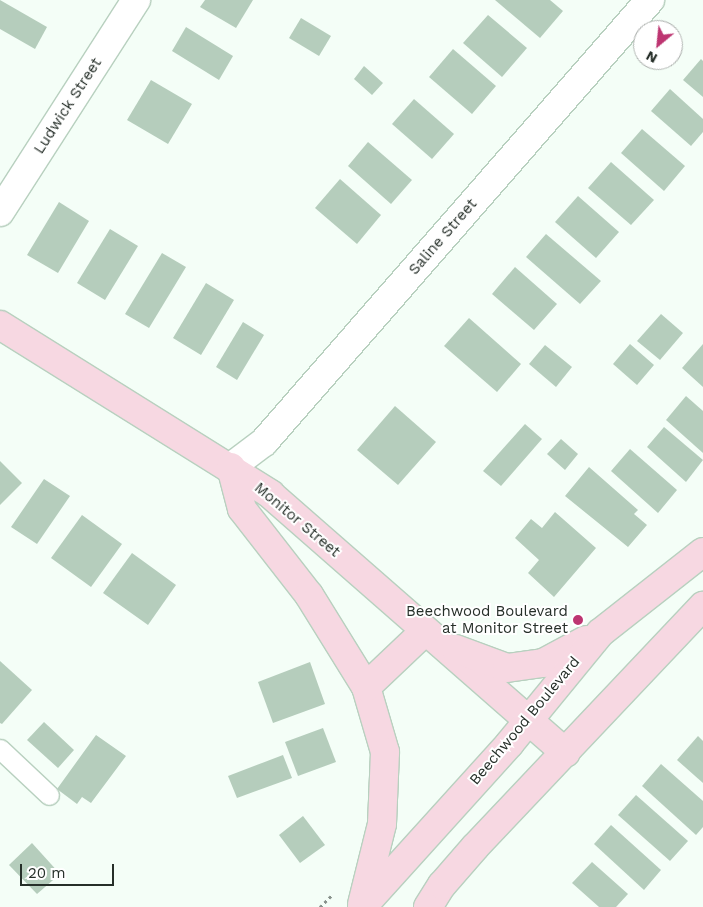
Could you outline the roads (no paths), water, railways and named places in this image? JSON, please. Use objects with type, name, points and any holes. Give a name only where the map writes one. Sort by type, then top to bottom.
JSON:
[{"type":"main road","name":"Monitor Street","points":[[0,325],[231,466],[270,494],[566,753]]},
{"type":"main road","points":[[231,466],[242,510],[309,595],[366,687],[385,752],[382,824],[362,907]]},
{"type":"main road","name":"Beechwood Boulevard","points":[[362,907],[510,743],[527,719],[600,633],[703,552]]},
{"type":"main road","points":[[428,907],[470,854],[703,606]]},
{"type":"main road","points":[[366,687],[425,631],[466,655],[508,668],[543,663],[600,633]]},
{"type":"street","name":"Ludwick Street","points":[[0,212],[136,0]]},
{"type":"street","name":"Saline Street","points":[[231,466],[264,442],[650,0]]},
{"type":"lane","points":[[0,749],[49,795]]},
{"type":"place","name":"Beechwood Boulevard at Monitor Street","points":[[578,620]]}]
